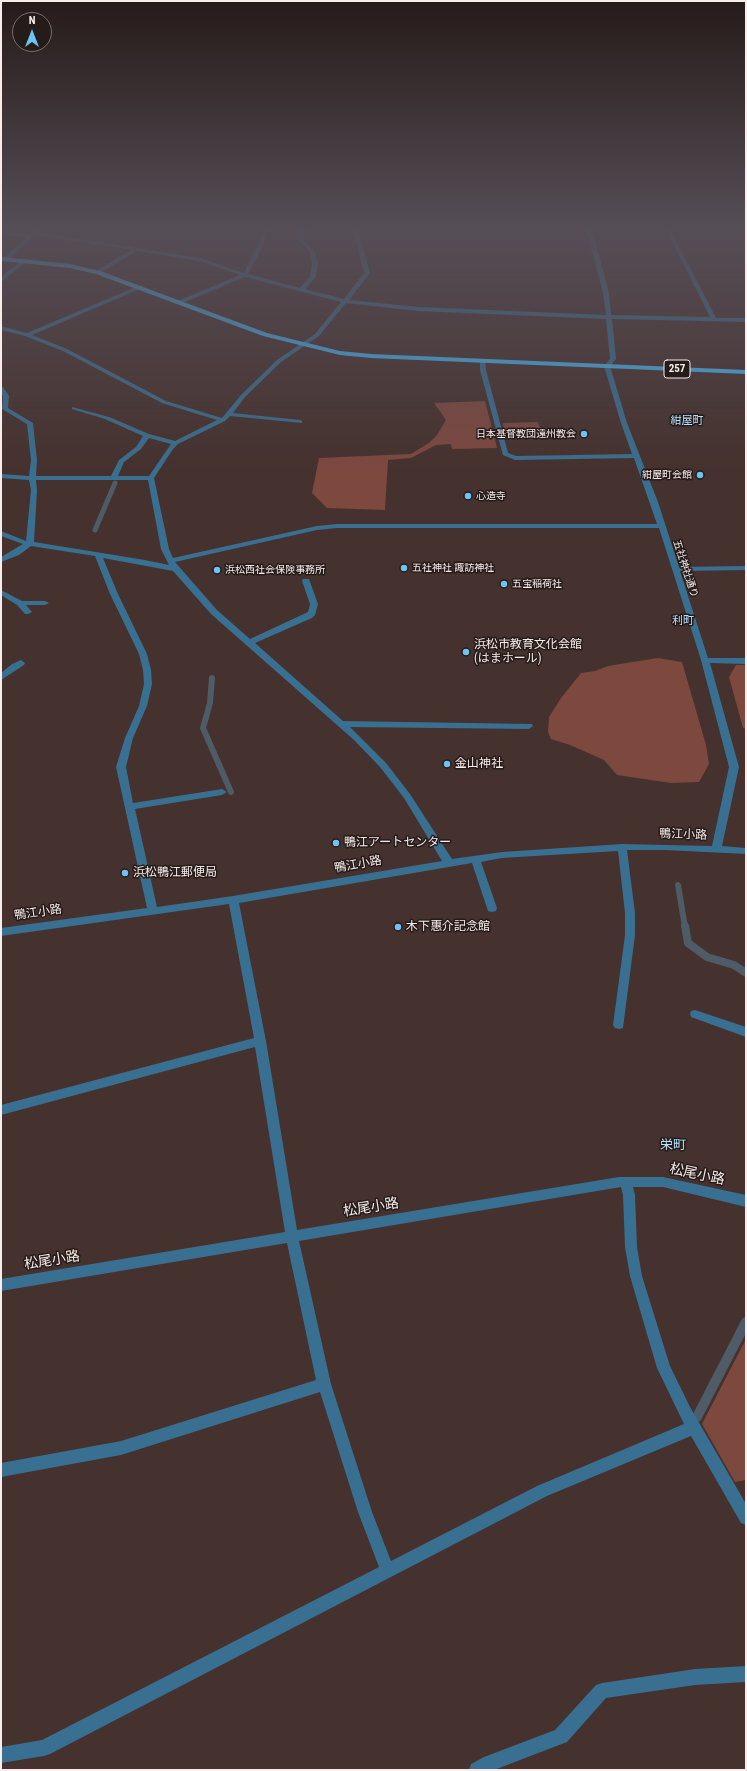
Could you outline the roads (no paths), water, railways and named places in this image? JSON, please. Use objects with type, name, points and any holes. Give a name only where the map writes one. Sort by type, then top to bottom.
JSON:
[{"type":"highway","name":"257","points":[[199,310],[264,335],[340,353],[371,356],[746,372]]},
{"type":"street","points":[[27,335],[87,310]]},
{"type":"street","points":[[337,310],[317,335],[279,361],[243,396],[223,420],[176,443],[167,452],[151,478],[161,533],[170,561],[214,612],[357,738],[383,765],[407,796],[449,862]]},
{"type":"street","points":[[434,310],[610,317],[746,320]]},
{"type":"street","points":[[607,366],[614,359],[609,310]]},
{"type":"street","points":[[709,310],[714,320]]},
{"type":"street","points":[[1,328],[27,335],[66,350],[164,402],[223,420]]},
{"type":"street","points":[[483,361],[483,370],[506,454],[515,458],[637,456]]},
{"type":"street","name":"五社神社通り","points":[[607,366],[704,660],[720,712],[734,767],[716,850]]},
{"type":"street","points":[[1,388],[6,396],[5,409],[30,423],[34,460],[32,478],[34,490],[30,543]]},
{"type":"street","points":[[74,408],[108,418],[147,435],[176,443]]},
{"type":"street","points":[[228,414],[300,422]]},
{"type":"street","points":[[114,478],[120,461],[139,448],[147,435]]},
{"type":"street","points":[[1,476],[32,478],[151,478]]},
{"type":"street","points":[[170,561],[317,528],[337,526],[661,526]]},
{"type":"street","points":[[1,533],[30,543],[146,562],[176,569]]},
{"type":"street","points":[[1,560],[16,553],[30,543]]},
{"type":"street","points":[[98,555],[114,594],[140,647],[147,670],[148,684],[143,706],[129,738],[121,767],[153,911]]},
{"type":"street","points":[[675,569],[746,568]]},
{"type":"street","points":[[249,643],[309,616],[312,613],[314,604],[306,581]]},
{"type":"street","points":[[1,592],[20,603],[28,612]]},
{"type":"street","points":[[20,603],[45,603]]},
{"type":"street","points":[[704,660],[746,661]]},
{"type":"street","points":[[1,676],[21,663]]},
{"type":"street","points":[[340,724],[529,726]]},
{"type":"street","points":[[129,807],[222,792]]},
{"type":"street","points":[[619,1025],[630,935],[630,913],[622,847]]},
{"type":"street","name":"鴨江小路","points":[[1,932],[233,900],[449,862],[475,859],[559,850],[622,847],[666,847],[746,851]]},
{"type":"street","points":[[475,859],[492,908]]},
{"type":"street","points":[[233,900],[260,1041],[292,1236],[324,1384],[365,1512],[388,1570]]},
{"type":"street","points":[[695,1014],[746,1032]]},
{"type":"street","points":[[1,1110],[260,1041]]},
{"type":"street","name":"松尾小路","points":[[1,1285],[626,1182],[640,1181],[678,1185],[746,1201]]},
{"type":"street","points":[[626,1182],[629,1195],[633,1261],[639,1290],[664,1368],[694,1427],[746,1518]]},
{"type":"street","points":[[1,1470],[121,1448],[324,1384]]},
{"type":"street","points":[[1,1755],[44,1748],[542,1491],[694,1427]]},
{"type":"street","points":[[477,1770],[490,1763],[561,1736],[602,1690],[695,1677],[746,1674]]},
{"type":"waterway","points":[[95,530],[115,483]]},
{"type":"waterway","points":[[212,678],[210,703],[203,728],[231,792]]},
{"type":"waterway","points":[[678,885],[685,927]]},
{"type":"waterway","points":[[685,926],[688,943],[707,957],[734,965],[746,973]]},
{"type":"waterway","points":[[697,1417],[746,1322]]},
{"type":"place","name":"日本基督教団遠州教会","points":[[584,434]]},
{"type":"place","name":"紺屋町会館","points":[[700,475]]},
{"type":"place","name":"心造寺","points":[[468,496]]},
{"type":"place","name":"五社神社 諏訪神社","points":[[404,568]]},
{"type":"place","name":"浜松西社会保険事務所","points":[[217,570]]},
{"type":"place","name":"五宝稲荷社","points":[[504,584]]},
{"type":"place","name":"浜松市教育文化会館 (はまホール)","points":[[466,652]]},
{"type":"place","name":"金山神社","points":[[447,764]]},
{"type":"place","name":"鴨江アートセンター","points":[[336,843]]},
{"type":"place","name":"浜松鴨江郵便局","points":[[125,873]]},
{"type":"place","name":"木下惠介記念館","points":[[398,927]]},
{"type":"district","name":"紺屋町","points":[[687,421]]},
{"type":"district","name":"利町","points":[[683,621]]},
{"type":"district","name":"栄町","points":[[673,1146]]}]
